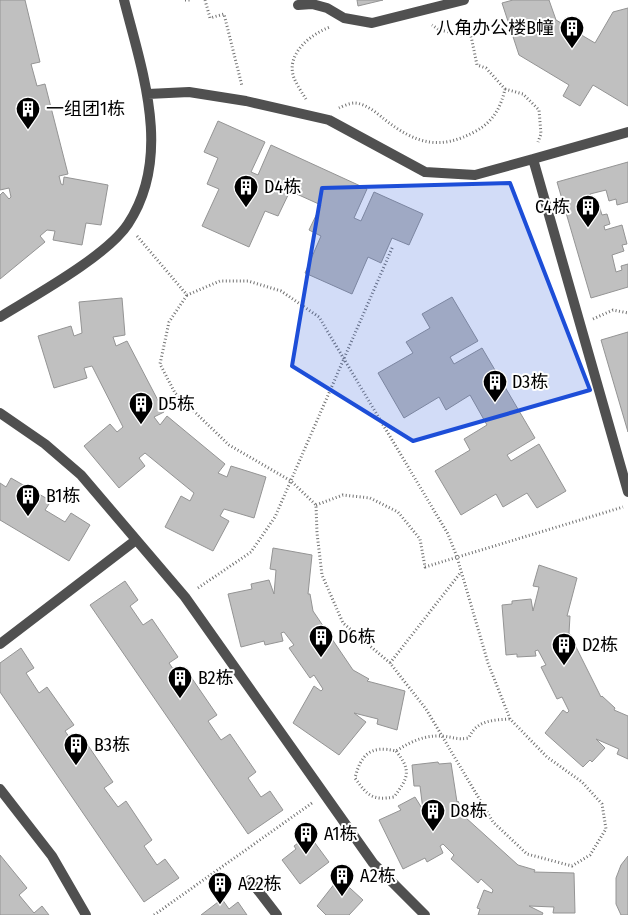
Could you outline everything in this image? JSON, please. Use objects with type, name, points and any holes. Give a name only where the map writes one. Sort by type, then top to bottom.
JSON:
[{"type":"lane","points":[[0,317],[62,279],[104,247],[128,225],[145,192],[150,158],[148,94],[124,0]]},
{"type":"lane","points":[[298,5],[312,4],[327,8],[344,18],[372,23],[464,0]]},
{"type":"lane","points":[[148,94],[189,92],[246,101],[330,120],[424,172],[475,175],[628,132]]},
{"type":"lane","points":[[533,159],[628,492]]},
{"type":"lane","points":[[0,414],[45,444],[81,475],[185,597],[323,796],[373,864],[426,915]]},
{"type":"lane","points":[[0,644],[136,540]]},
{"type":"lane","points":[[0,789],[52,856],[86,915]]},
{"type":"lane","points":[[250,880],[277,915]]},
{"type":"path","points":[[185,0],[190,0]]},
{"type":"path","points":[[205,0],[210,18],[224,14],[246,101]]},
{"type":"path","points":[[313,102],[306,98],[293,77],[294,60],[303,42],[316,32],[332,26],[327,8]]},
{"type":"path","points":[[421,11],[425,19],[439,30],[471,36],[477,65],[486,68],[505,89],[523,94],[539,110],[541,134],[533,159]]},
{"type":"path","points":[[330,120],[329,111],[354,103],[373,110],[396,128],[430,144],[460,140],[483,127],[502,106],[505,89]]},
{"type":"path","points":[[128,225],[187,295]]},
{"type":"path","points":[[185,597],[251,552],[275,517],[393,246]]},
{"type":"path","points":[[220,281],[248,281],[281,291],[318,317],[344,357],[448,534],[462,572],[488,663],[510,719],[547,757],[582,782],[602,804],[606,829],[590,855],[572,866],[527,854],[493,822],[426,709],[390,662],[343,623],[322,576],[316,533],[316,505],[291,481],[229,445],[175,393],[160,364],[169,322],[187,295],[220,281]]},
{"type":"path","points":[[580,325],[613,310],[628,313]]},
{"type":"path","points":[[316,505],[343,495],[370,498],[398,512],[420,539],[425,567],[628,505]]},
{"type":"path","points":[[390,662],[462,572]]},
{"type":"path","points":[[396,751],[404,761],[408,772],[404,784],[394,798],[380,800],[365,793],[355,778],[359,763],[368,753],[384,748],[396,751],[417,740],[442,736],[458,740],[469,738],[472,731],[487,720],[510,719]]},
{"type":"path","points":[[154,915],[323,796]]},
{"type":"highlighted area","points":[[510,183],[590,390],[413,441],[292,366],[322,188]]},
{"type":"building","name":"一组团1栋","points":[[0,0],[25,0],[40,62],[31,64],[37,86],[45,84],[68,174],[59,176],[61,184],[63,185],[64,177],[108,185],[101,225],[86,223],[82,245],[53,240],[55,231],[47,230],[40,236],[45,242],[0,279],[0,195],[3,192],[9,199],[11,197],[9,188],[0,190]]},
{"type":"building","points":[[357,0],[383,0],[358,6]]},
{"type":"building","name":"八角办公楼B幢","points":[[513,0],[549,0],[556,20],[595,43],[613,12],[628,8],[628,106],[593,85],[580,106],[563,96],[569,85],[519,55],[502,3]]},
{"type":"building","name":"D4栋","points":[[218,121],[265,142],[251,172],[258,175],[271,145],[367,189],[354,218],[361,221],[374,192],[423,214],[409,245],[392,238],[381,263],[368,257],[352,294],[305,273],[321,236],[309,230],[321,205],[290,191],[278,216],[265,211],[249,247],[202,226],[219,189],[207,184],[218,158],[204,152]]},
{"type":"building","name":"C4栋","points":[[628,162],[628,202],[617,205],[616,199],[609,201],[606,190],[590,194],[592,201],[597,199],[602,215],[607,214],[610,224],[604,226],[605,230],[622,225],[627,244],[622,245],[624,251],[612,255],[616,272],[622,270],[621,266],[628,264],[628,287],[591,298],[557,182]]},
{"type":"building","name":"D3栋","points":[[452,297],[478,341],[450,357],[454,364],[482,348],[535,438],[507,455],[511,461],[539,444],[566,491],[537,508],[527,493],[503,507],[496,494],[461,515],[435,471],[470,450],[464,439],[487,425],[470,395],[446,410],[439,397],[404,418],[378,373],[413,353],[406,342],[430,328],[422,314]]},
{"type":"building","name":"D5栋","points":[[122,298],[125,335],[113,337],[116,346],[127,341],[164,412],[154,417],[160,425],[167,416],[225,464],[218,473],[227,477],[231,466],[266,477],[254,518],[224,509],[220,516],[229,521],[213,551],[165,527],[181,496],[190,501],[194,493],[145,453],[139,458],[145,466],[119,488],[84,446],[110,424],[117,432],[123,427],[92,366],[84,368],[87,378],[54,388],[38,336],[71,326],[74,336],[82,333],[79,302]]},
{"type":"building","points":[[628,332],[628,432],[601,340]]},
{"type":"building","name":"B1栋","points":[[11,478],[51,501],[45,510],[65,522],[71,513],[90,525],[69,561],[0,520],[0,483],[6,487]]},
{"type":"building","name":"D6栋","points":[[273,548],[312,555],[308,594],[310,594],[313,611],[353,670],[369,679],[367,681],[405,691],[397,730],[377,724],[378,719],[354,713],[366,722],[339,755],[293,723],[314,686],[321,691],[323,689],[314,675],[310,678],[289,648],[294,645],[284,632],[281,633],[283,641],[265,645],[264,641],[241,647],[228,594],[252,589],[251,584],[269,580],[274,594],[276,570],[270,569]]},
{"type":"building","name":"D2栋","points":[[539,565],[577,578],[567,616],[570,616],[569,633],[601,697],[615,708],[614,710],[628,716],[628,759],[617,754],[619,749],[596,739],[605,748],[592,762],[590,760],[583,767],[545,733],[563,710],[567,713],[569,711],[562,697],[557,699],[541,667],[546,665],[538,650],[535,651],[536,656],[517,657],[517,654],[506,655],[502,605],[512,604],[512,601],[531,599],[533,611],[539,587],[533,586]]},
{"type":"building","name":"B2栋","points":[[125,581],[138,600],[130,606],[143,625],[152,619],[178,657],[169,663],[182,682],[191,677],[217,715],[208,721],[221,740],[230,734],[256,772],[248,778],[261,797],[270,791],[283,810],[248,834],[90,605]]},
{"type":"building","name":"B3栋","points":[[21,648],[34,668],[26,673],[39,693],[47,687],[74,725],[65,731],[78,750],[87,744],[113,782],[104,788],[118,807],[126,801],[152,840],[144,846],[157,865],[165,859],[179,878],[144,902],[0,692],[0,663]]},
{"type":"building","name":"D8栋","points":[[438,762],[439,764],[451,763],[457,802],[465,817],[518,865],[535,870],[534,872],[574,873],[575,913],[553,913],[554,907],[529,906],[543,913],[542,915],[478,915],[480,909],[477,908],[484,890],[492,893],[493,890],[481,879],[478,883],[451,859],[454,855],[443,844],[440,846],[443,853],[427,862],[425,858],[403,869],[379,820],[401,810],[398,806],[415,797],[423,810],[420,786],[414,786],[412,765]]},
{"type":"building","name":"A1栋","points":[[309,835],[329,862],[300,884],[282,860],[296,849],[294,846]]},
{"type":"building","points":[[0,855],[27,888],[19,895],[34,913],[42,906],[49,915],[0,915]]},
{"type":"building","points":[[628,856],[628,915],[621,915],[616,904],[616,878],[621,865]]},
{"type":"building","name":"A2栋","points":[[339,878],[363,900],[349,915],[326,915],[317,906]]},
{"type":"building","name":"A22栋","points":[[222,899],[229,909],[238,902],[247,915],[201,915]]},
{"type":"place","name":"八角办公楼B幢","points":[[572,49]]},
{"type":"place","name":"一组团1栋","points":[[28,130]]},
{"type":"place","name":"D4栋","points":[[246,208]]},
{"type":"place","name":"C4栋","points":[[588,228]]},
{"type":"place","name":"D3栋","points":[[495,403]]},
{"type":"place","name":"D5栋","points":[[141,425]]},
{"type":"place","name":"B1栋","points":[[28,517]]},
{"type":"place","name":"D6栋","points":[[321,658]]},
{"type":"place","name":"D2栋","points":[[564,666]]},
{"type":"place","name":"B2栋","points":[[180,699]]},
{"type":"place","name":"B3栋","points":[[76,766]]},
{"type":"place","name":"D8栋","points":[[433,832]]},
{"type":"place","name":"A1栋","points":[[306,855]]},
{"type":"place","name":"A2栋","points":[[342,897]]},
{"type":"place","name":"A22栋","points":[[220,905]]}]
